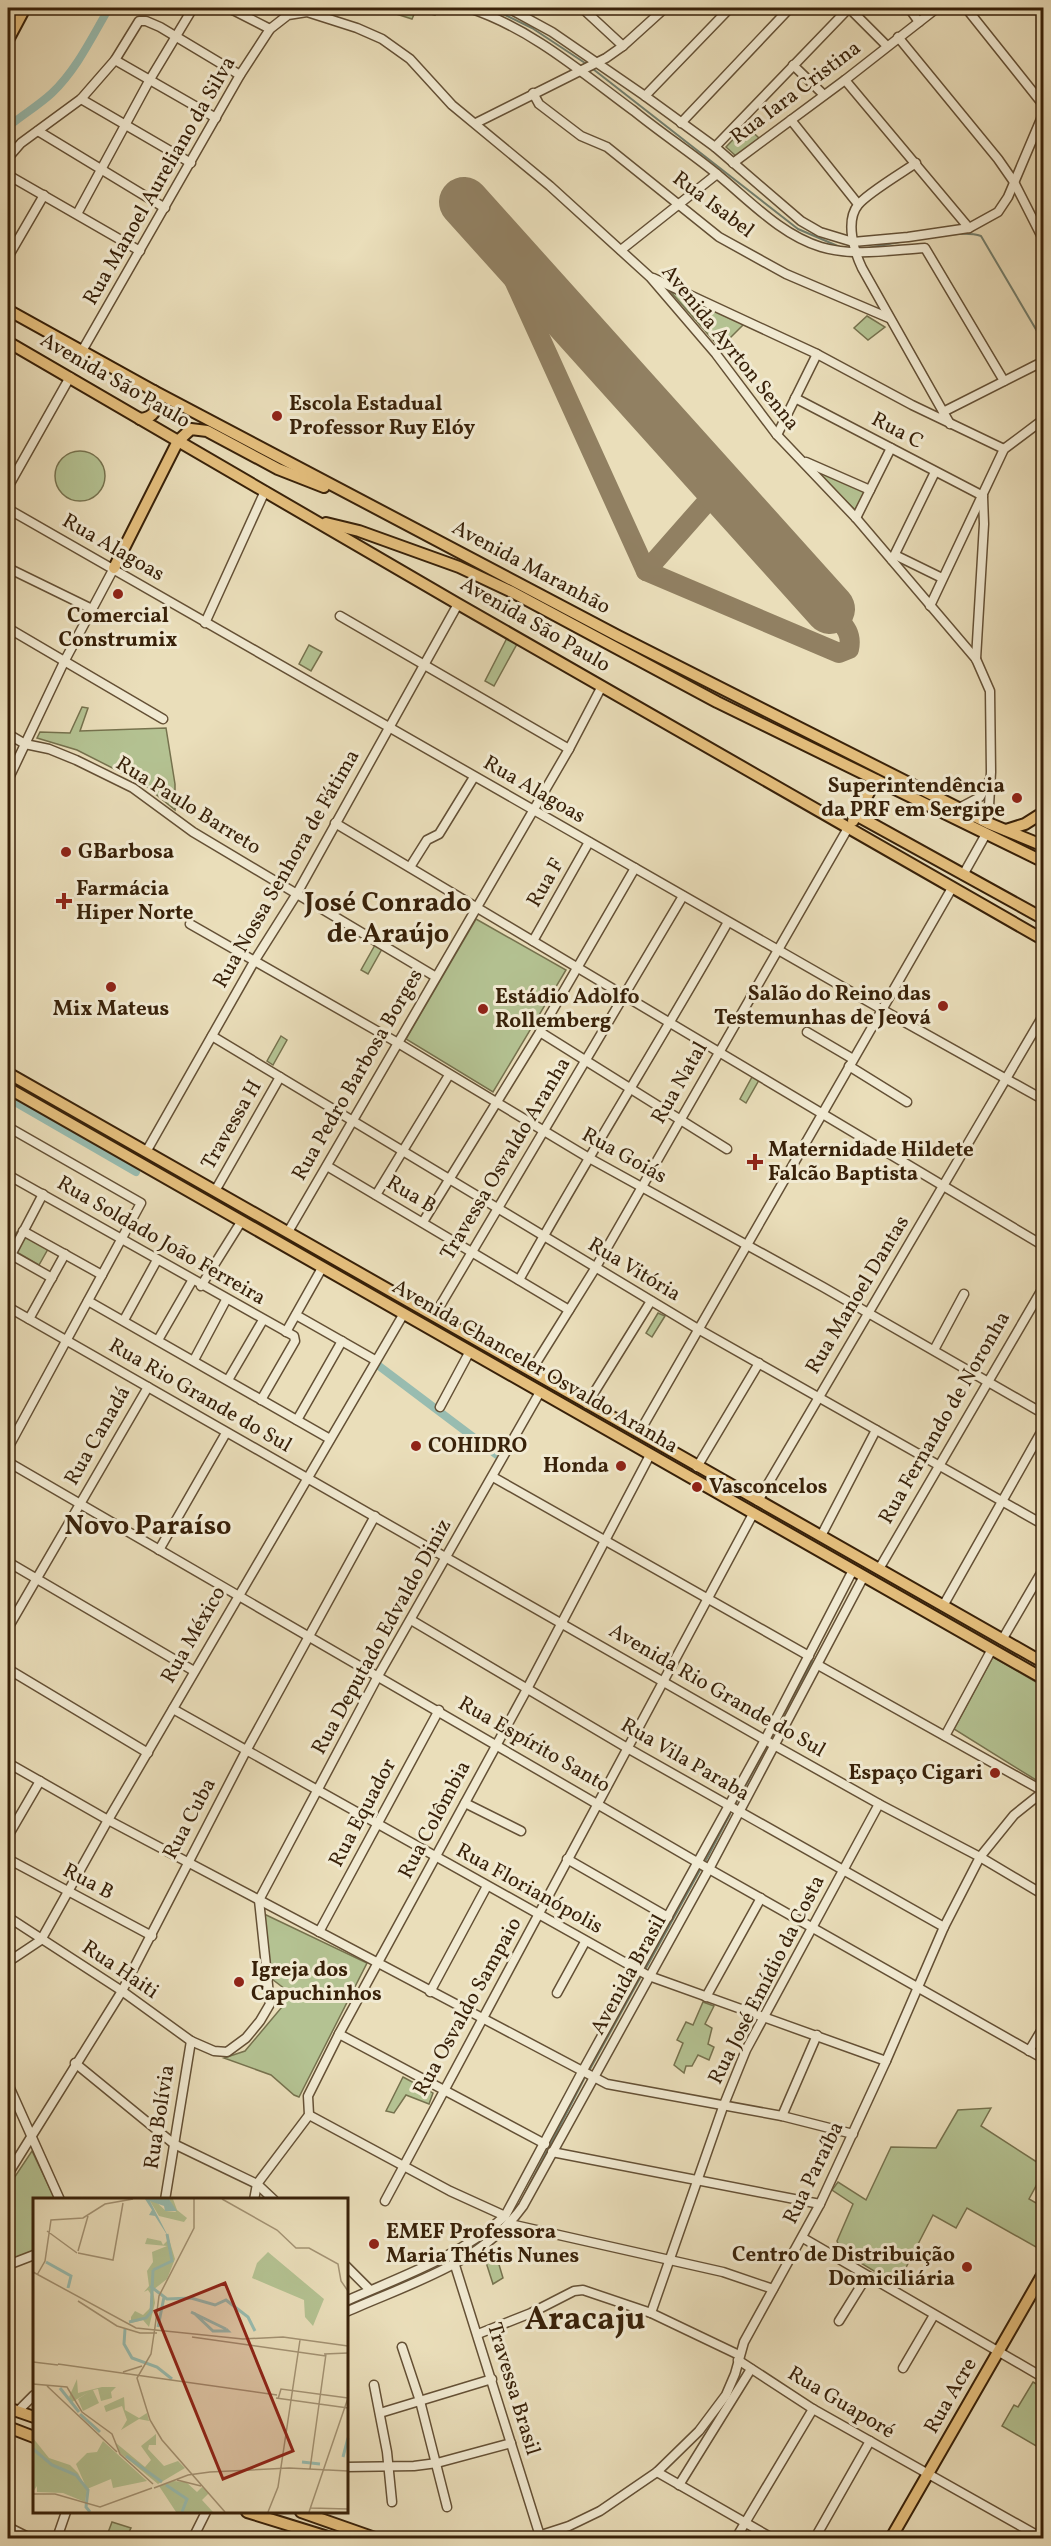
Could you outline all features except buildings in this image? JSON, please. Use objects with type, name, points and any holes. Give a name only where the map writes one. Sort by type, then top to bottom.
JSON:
[{"type":"main road","points":[[8,40],[25,8]]},
{"type":"main road","name":"Avenida Maranhão","points":[[8,310],[154,391],[742,699],[988,823],[1044,846]]},
{"type":"main road","name":"Avenida São Paulo","points":[[8,342],[70,376],[458,604],[1044,940]]},
{"type":"main road","points":[[140,419],[150,417],[155,412],[157,402],[154,391]]},
{"type":"main road","points":[[114,568],[178,441],[191,429],[203,430],[278,469],[363,501]]},
{"type":"main road","name":"Avenida Maranhão","points":[[314,520],[359,531],[459,567],[510,591],[736,711],[1044,862]]},
{"type":"main road","points":[[736,711],[742,699]]},
{"type":"main road","name":"Rua Natal","points":[[848,828],[876,780]]},
{"type":"main road","points":[[1006,830],[1026,825],[1044,812]]},
{"type":"main road","points":[[856,815],[1044,920]]},
{"type":"main road","name":"Avenida Chanceler Osvaldo Aranha","points":[[8,1073],[1044,1663]]},
{"type":"main road","name":"Avenida Chanceler Osvaldo Aranha","points":[[8,1088],[1044,1680]]},
{"type":"main road","name":"Rua Acre","points":[[891,2538],[1044,2272]]},
{"type":"main road","points":[[13,2409],[33,2417]]},
{"type":"main road","points":[[8,2427],[33,2437]]},
{"type":"main road","points":[[253,2513],[330,2538]]},
{"type":"main road","points":[[315,2514],[375,2538]]},
{"type":"street","points":[[77,214],[149,81],[193,8]]},
{"type":"street","points":[[229,8],[270,29]]},
{"type":"street","points":[[469,8],[494,17],[584,70],[717,174],[764,214],[801,238],[823,247],[855,253],[925,248],[1004,381]]},
{"type":"street","points":[[508,8],[552,32],[645,96],[715,147],[801,221],[820,232],[853,242],[969,228],[998,212],[1004,206],[1043,118],[1042,98],[966,8]]},
{"type":"street","points":[[582,8],[624,46]]},
{"type":"street","points":[[476,123],[533,93],[584,70],[624,46],[665,8]]},
{"type":"street","points":[[645,96],[729,8]]},
{"type":"street","points":[[681,123],[790,8]]},
{"type":"street","points":[[715,147],[849,8],[887,46]]},
{"type":"street","points":[[909,8],[919,21]]},
{"type":"street","name":"Rua Iara Cristina","points":[[733,164],[845,80],[898,36],[938,8]]},
{"type":"street","name":"Avenida Ayrton Senna","points":[[270,29],[288,15],[307,12],[357,28],[395,47],[410,59],[452,105],[550,186],[650,277],[716,354],[777,435],[893,557],[930,606],[976,659],[990,691],[991,772],[988,823]]},
{"type":"street","points":[[8,158],[21,142],[81,99],[115,60],[139,21],[152,23],[240,75]]},
{"type":"street","name":"Rua Manoel Aureliano da Silva","points":[[82,351],[240,75],[270,29]]},
{"type":"street","points":[[898,36],[980,136],[1014,182],[1044,241]]},
{"type":"street","points":[[115,60],[216,118]]},
{"type":"street","points":[[794,65],[824,95]]},
{"type":"street","points":[[845,80],[969,228]]},
{"type":"street","name":"Rua Isabel","points":[[533,93],[539,104],[581,136],[615,153],[640,171],[678,206],[744,253],[786,274],[889,318]]},
{"type":"street","points":[[81,99],[191,164]]},
{"type":"street","points":[[791,120],[858,204]]},
{"type":"street","points":[[38,132],[165,208]]},
{"type":"street","points":[[916,163],[858,204],[853,215],[853,242],[855,253],[889,318],[951,424]]},
{"type":"street","points":[[621,250],[717,174]]},
{"type":"street","points":[[8,175],[140,251]]},
{"type":"street","points":[[8,257],[44,195]]},
{"type":"street","points":[[650,277],[817,354],[1004,449]]},
{"type":"street","points":[[777,435],[817,354]]},
{"type":"street","points":[[943,412],[1044,361]]},
{"type":"street","points":[[8,487],[70,376]]},
{"type":"street","name":"Rua C","points":[[795,398],[982,496]]},
{"type":"street","points":[[930,606],[1004,449],[1044,419]]},
{"type":"street","points":[[856,518],[891,448]]},
{"type":"street","points":[[802,461],[870,490]]},
{"type":"street","points":[[935,472],[893,557],[942,578]]},
{"type":"street","points":[[206,623],[265,491]]},
{"type":"street","points":[[976,659],[984,524],[982,496]]},
{"type":"street","name":"Rua Alagoas","points":[[8,508],[883,1011],[1044,1100]]},
{"type":"street","points":[[8,568],[92,609]]},
{"type":"street","points":[[8,780],[64,662],[114,568]]},
{"type":"street","name":"Rua Nossa Senhora de Fátima","points":[[146,1152],[255,960],[296,895],[458,604]]},
{"type":"street","points":[[340,616],[569,749]]},
{"type":"street","points":[[8,628],[163,719]]},
{"type":"street","name":"Rua Pedro Barbosa Borges","points":[[288,1232],[569,749],[602,686]]},
{"type":"street","name":"Rua Paulo Barreto","points":[[8,734],[25,744],[49,749],[76,760],[127,785],[193,832],[436,976]]},
{"type":"street","name":"Avenida Ayrton Senna","points":[[959,808],[980,797],[987,786],[991,772]]},
{"type":"street","points":[[410,867],[427,840],[439,834],[474,777]]},
{"type":"street","points":[[335,824],[1044,1246]]},
{"type":"street","name":"Rua Natal","points":[[531,1371],[596,1267],[848,828]]},
{"type":"street","points":[[963,875],[986,834]]},
{"type":"street","name":"Rua F","points":[[533,941],[590,842]]},
{"type":"street","points":[[423,1222],[540,1032],[635,868]]},
{"type":"street","points":[[639,1433],[952,888]]},
{"type":"street","name":"Travessa Osvaldo Aranha","points":[[434,1316],[683,896]]},
{"type":"street","points":[[519,1280],[728,922]]},
{"type":"street","name":"Rua Goiás","points":[[190,924],[398,1043],[589,1158],[869,1313],[1044,1414]]},
{"type":"street","name":"Rua Manoel Dantas","points":[[759,1501],[818,1396],[1044,1014]]},
{"type":"street","points":[[540,1032],[584,1062],[727,1149]]},
{"type":"street","points":[[807,1032],[907,1102]]},
{"type":"street","name":"Rua Vitória","points":[[212,1036],[698,1329],[1044,1525]]},
{"type":"street","points":[[376,1195],[449,1075]]},
{"type":"street","name":"Travessa H","points":[[214,1191],[280,1077]]},
{"type":"street","points":[[8,1127],[141,1202],[8,1448]]},
{"type":"street","name":"Rua B","points":[[327,1166],[569,1310]]},
{"type":"street","name":"Rua Soldado João Ferreira","points":[[8,1176],[296,1339],[261,1400]]},
{"type":"street","points":[[43,1194],[9,1254],[52,1278]]},
{"type":"street","points":[[201,1286],[242,1222]]},
{"type":"street","points":[[24,1231],[102,1275]]},
{"type":"street","points":[[29,1319],[65,1254]]},
{"type":"street","points":[[124,1320],[157,1260]]},
{"type":"street","points":[[286,1332],[322,1268]]},
{"type":"street","points":[[159,1340],[192,1281]]},
{"type":"street","name":"Rua Fernando de Noronha","points":[[879,1569],[1044,1286]]},
{"type":"street","points":[[934,1350],[964,1294]]},
{"type":"street","points":[[194,1360],[226,1300]]},
{"type":"street","points":[[88,1301],[330,1439]]},
{"type":"street","points":[[587,1404],[651,1301]]},
{"type":"street","name":"Rua Rio Grande do Sul","points":[[8,1307],[375,1516]]},
{"type":"street","points":[[296,1315],[375,1360]]},
{"type":"street","name":"Rua México","points":[[8,1962],[42,1940],[237,1595],[403,1315]]},
{"type":"street","points":[[228,1380],[263,1320]]},
{"type":"street","points":[[297,1420],[342,1341]]},
{"type":"street","points":[[440,1407],[470,1352]]},
{"type":"street","points":[[697,1467],[759,1363]]},
{"type":"street","name":"Rua Canadá","points":[[8,1628],[147,1387]]},
{"type":"street","name":"Rua Deputado Edvaldo Diniz","points":[[259,1900],[378,1676],[540,1392]]},
{"type":"street","points":[[943,1606],[1044,1427]]},
{"type":"street","points":[[821,1536],[876,1430]]},
{"type":"street","points":[[159,1550],[226,1432]]},
{"type":"street","name":"Rua Colômbia","points":[[254,2198],[257,2184],[309,2115],[308,2096],[339,2034],[527,1689],[650,1455]]},
{"type":"street","name":"Rua Espírito Santo","points":[[8,1462],[439,1710],[709,1869],[1044,2059]]},
{"type":"street","points":[[493,1477],[809,1656]]},
{"type":"street","name":"Rua Osvaldo Sampaio","points":[[385,2201],[753,1514]]},
{"type":"street","name":"Avenida Rio Grande do Sul","points":[[375,1516],[765,1740],[980,1857],[1044,1895]]},
{"type":"street","name":"Rua Cuba","points":[[8,2174],[75,2062],[122,1991],[246,1750],[375,1516]]},
{"type":"street","points":[[8,1562],[194,1671]]},
{"type":"street","points":[[1002,1640],[1044,1568]]},
{"type":"street","name":"Avenida Brasil","points":[[348,2311],[455,2263],[499,2235],[582,2072],[765,1740],[853,1570]]},
{"type":"street","name":"Avenida Brasil","points":[[348,2300],[450,2253],[508,2220],[523,2206],[709,1869],[864,1576]]},
{"type":"street","name":"Rua Vila Paraba","points":[[411,1620],[629,1749],[944,1928]]},
{"type":"street","points":[[945,1736],[992,1649]]},
{"type":"street","points":[[818,1665],[1043,1791]]},
{"type":"street","points":[[8,1669],[148,1753]]},
{"type":"street","name":"Rua Florianópolis","points":[[173,1709],[638,1971],[886,2061]]},
{"type":"street","name":"Rua Equador","points":[[319,1932],[439,1710]]},
{"type":"street","points":[[8,1763],[108,1820],[592,2078],[619,2088],[782,2116],[853,2134]]},
{"type":"street","points":[[8,1836],[40,1782]]},
{"type":"street","name":"Rua Paraíba","points":[[536,2537],[569,2526],[600,2511],[657,2472],[712,2415],[731,2386],[739,2357],[820,2204],[944,1928],[980,1857],[1014,1815],[1043,1791]]},
{"type":"street","points":[[465,1803],[521,1831]]},
{"type":"street","name":"Rua José Emídio da Costa","points":[[651,2313],[723,2107],[746,2050],[879,1804]]},
{"type":"street","name":"Rua B","points":[[8,1859],[152,1935]]},
{"type":"street","points":[[567,1859],[668,1917]]},
{"type":"street","points":[[430,1992],[487,1886]]},
{"type":"street","points":[[706,1997],[761,1898]]},
{"type":"street","name":"Rua Haiti","points":[[8,1917],[122,1991],[191,2041],[214,2051],[227,2052],[236,2048],[260,2021],[270,2004],[259,1900]]},
{"type":"street","points":[[557,1993],[585,1942]]},
{"type":"street","points":[[1029,2051],[1044,2026]]},
{"type":"street","points":[[339,2034],[545,2144]]},
{"type":"street","points":[[782,2116],[817,2035]]},
{"type":"street","name":"Rua Bolívia","points":[[165,2198],[191,2041]]},
{"type":"street","points":[[75,2062],[174,2144],[257,2184],[273,2198]]},
{"type":"street","points":[[8,2084],[60,2198]]},
{"type":"street","points":[[309,2115],[508,2220],[668,2261],[723,2272],[773,2289]]},
{"type":"street","points":[[552,2152],[820,2204]]},
{"type":"street","points":[[803,2238],[1044,2378]]},
{"type":"street","name":"Travessa Brasil","points":[[450,2253],[492,2379],[536,2537]]},
{"type":"street","points":[[8,2265],[33,2255]]},
{"type":"street","points":[[348,2268],[370,2290]]},
{"type":"street","points":[[839,2321],[867,2276]]},
{"type":"street","name":"Rua Guaporé","points":[[478,2334],[531,2313],[578,2290],[594,2292],[651,2313],[739,2357],[751,2369],[813,2409],[1042,2538]]},
{"type":"street","points":[[903,2368],[934,2315]]},
{"type":"street","points":[[402,2347],[420,2401],[447,2506]]},
{"type":"street","points":[[679,2485],[751,2369]]},
{"type":"street","points":[[380,2413],[492,2379]]},
{"type":"street","points":[[374,2385],[392,2502]]},
{"type":"street","points":[[13,2409],[33,2396]]},
{"type":"street","points":[[735,2538],[813,2409]]},
{"type":"street","points":[[814,2538],[870,2441]]},
{"type":"street","points":[[348,2467],[437,2463],[511,2443]]},
{"type":"street","points":[[657,2472],[772,2538]]},
{"type":"street","points":[[57,2538],[65,2513]]},
{"type":"street","points":[[193,2538],[205,2513]]},
{"type":"street","points":[[315,2514],[316,2534]]},
{"type":"street","points":[[8,2527],[30,2538]]},
{"type":"green space","points":[[395,8],[438,8],[435,15],[416,10],[412,19],[393,13]]},
{"type":"green space","points":[[746,126],[759,138],[737,157],[726,147]]},
{"type":"green space","points":[[670,291],[744,324],[720,348]]},
{"type":"green space","points":[[867,316],[885,327],[868,340],[854,328]]},
{"type":"green space","points":[[80,451],[89,453],[100,462],[105,476],[103,485],[94,496],[80,501],[71,499],[60,490],[55,476],[57,467],[66,456]]},
{"type":"green space","points":[[815,470],[865,492],[855,510]]},
{"type":"green space","points":[[507,638],[517,644],[494,686],[485,681]]},
{"type":"green space","points":[[309,645],[322,652],[311,671],[299,664]]},
{"type":"green space","points":[[82,707],[88,708],[80,731],[166,728],[175,784],[175,810],[142,783],[77,750],[37,738],[40,732],[70,733]]},
{"type":"green space","name":"Estádio Adolfo Rollemberg","points":[[476,919],[566,970],[493,1092],[406,1039]]},
{"type":"green space","points":[[375,945],[382,949],[368,974],[361,970]]},
{"type":"green space","points":[[281,1036],[287,1040],[273,1065],[267,1061]]},
{"type":"green space","points":[[752,1077],[759,1080],[746,1103],[740,1099]]},
{"type":"green space","points":[[17,1232],[48,1249],[39,1265],[8,1247]]},
{"type":"green space","points":[[658,1313],[665,1316],[652,1337],[646,1333]]},
{"type":"green space","points":[[993,1657],[1043,1686],[1043,1774],[1036,1780],[954,1729]]},
{"type":"green space","points":[[262,1913],[367,1963],[299,2097],[271,2075],[224,2058],[245,2051],[282,2007],[285,1989],[272,1979]]},
{"type":"green space","points":[[703,2002],[714,2006],[705,2024],[712,2028],[708,2044],[714,2047],[709,2060],[698,2055],[692,2066],[686,2066],[684,2073],[674,2065],[683,2043],[677,2040],[686,2022],[693,2025]]},
{"type":"green space","points":[[403,2077],[433,2093],[429,2104],[406,2095],[394,2113],[386,2111]]},
{"type":"green space","points":[[991,2108],[981,2126],[1043,2166],[1043,2173],[1029,2199],[1043,2207],[1043,2251],[967,2208],[956,2228],[933,2215],[897,2285],[841,2251],[837,2241],[853,2204],[832,2190],[838,2182],[866,2200],[891,2147],[936,2148],[958,2110]]},
{"type":"green space","points":[[32,2151],[55,2198],[33,2198],[33,2251],[8,2260],[8,2187]]},
{"type":"green space","points":[[494,2248],[503,2278],[493,2284],[483,2253]]},
{"type":"green space","points":[[1033,2382],[1043,2388],[1043,2450],[1002,2426],[1014,2405],[1018,2407]]},
{"type":"green space","points":[[112,2522],[131,2528],[126,2538],[106,2538]]},
{"type":"waterway","points":[[8,127],[47,98],[61,84],[84,52],[109,8]]},
{"type":"waterway","points":[[491,8],[532,28],[588,65]]},
{"type":"waterway","points":[[593,69],[798,229],[840,247]]},
{"type":"waterway","points":[[867,248],[942,235],[981,236],[1044,343]]},
{"type":"waterway","points":[[8,1098],[136,1172]]},
{"type":"waterway","points":[[375,1363],[497,1455]]},
{"type":"waterway","points":[[772,1736],[812,1661]]},
{"type":"waterway","points":[[736,1803],[766,1748]]},
{"type":"waterway","points":[[706,1860],[730,1814]]},
{"type":"waterway","points":[[646,1968],[700,1870]]},
{"type":"waterway","points":[[590,2069],[640,1978]]},
{"type":"waterway","points":[[518,2207],[584,2079]]},
{"type":"taxiway","points":[[493,234],[646,571],[839,653],[849,649],[848,632],[830,609]]},
{"type":"taxiway","points":[[646,571],[720,487]]},
{"type":"runway","points":[[464,202],[830,609]]},
{"type":"place","name":"Escola Estadual Professor Ruy Elóy","points":[[277,416]]},
{"type":"place","name":"Comercial Construmix","points":[[118,594]]},
{"type":"place","name":"Superintendência da PRF em Sergipe","points":[[1017,798]]},
{"type":"place","name":"GBarbosa","points":[[66,852]]},
{"type":"place","name":"Farmácia Hiper Norte","points":[[64,901]]},
{"type":"place","name":"Mix Mateus","points":[[111,987]]},
{"type":"place","name":"Salão do Reino das Testemunhas de Jeová","points":[[943,1006]]},
{"type":"place","name":"Estádio Adolfo Rollemberg","points":[[483,1009]]},
{"type":"place","name":"Maternidade Hildete Falcão Baptista","points":[[755,1162]]},
{"type":"place","name":"COHIDRO","points":[[416,1446]]},
{"type":"place","name":"Honda","points":[[621,1466]]},
{"type":"place","name":"Vasconcelos","points":[[697,1487]]},
{"type":"place","name":"Espaço Cigari","points":[[995,1773]]},
{"type":"place","name":"Igreja dos Capuchinhos","points":[[239,1982]]},
{"type":"place","name":"EMEF Professora Maria Thétis Nunes","points":[[374,2244]]},
{"type":"place","name":"Centro de Distribuição Domiciliária","points":[[967,2267]]},
{"type":"district","name":"José Conrado de Araújo","points":[[388,920]]},
{"type":"district","name":"Novo Paraíso","points":[[148,1527]]},
{"type":"district","name":"Aracaju","points":[[585,2321]]}]
